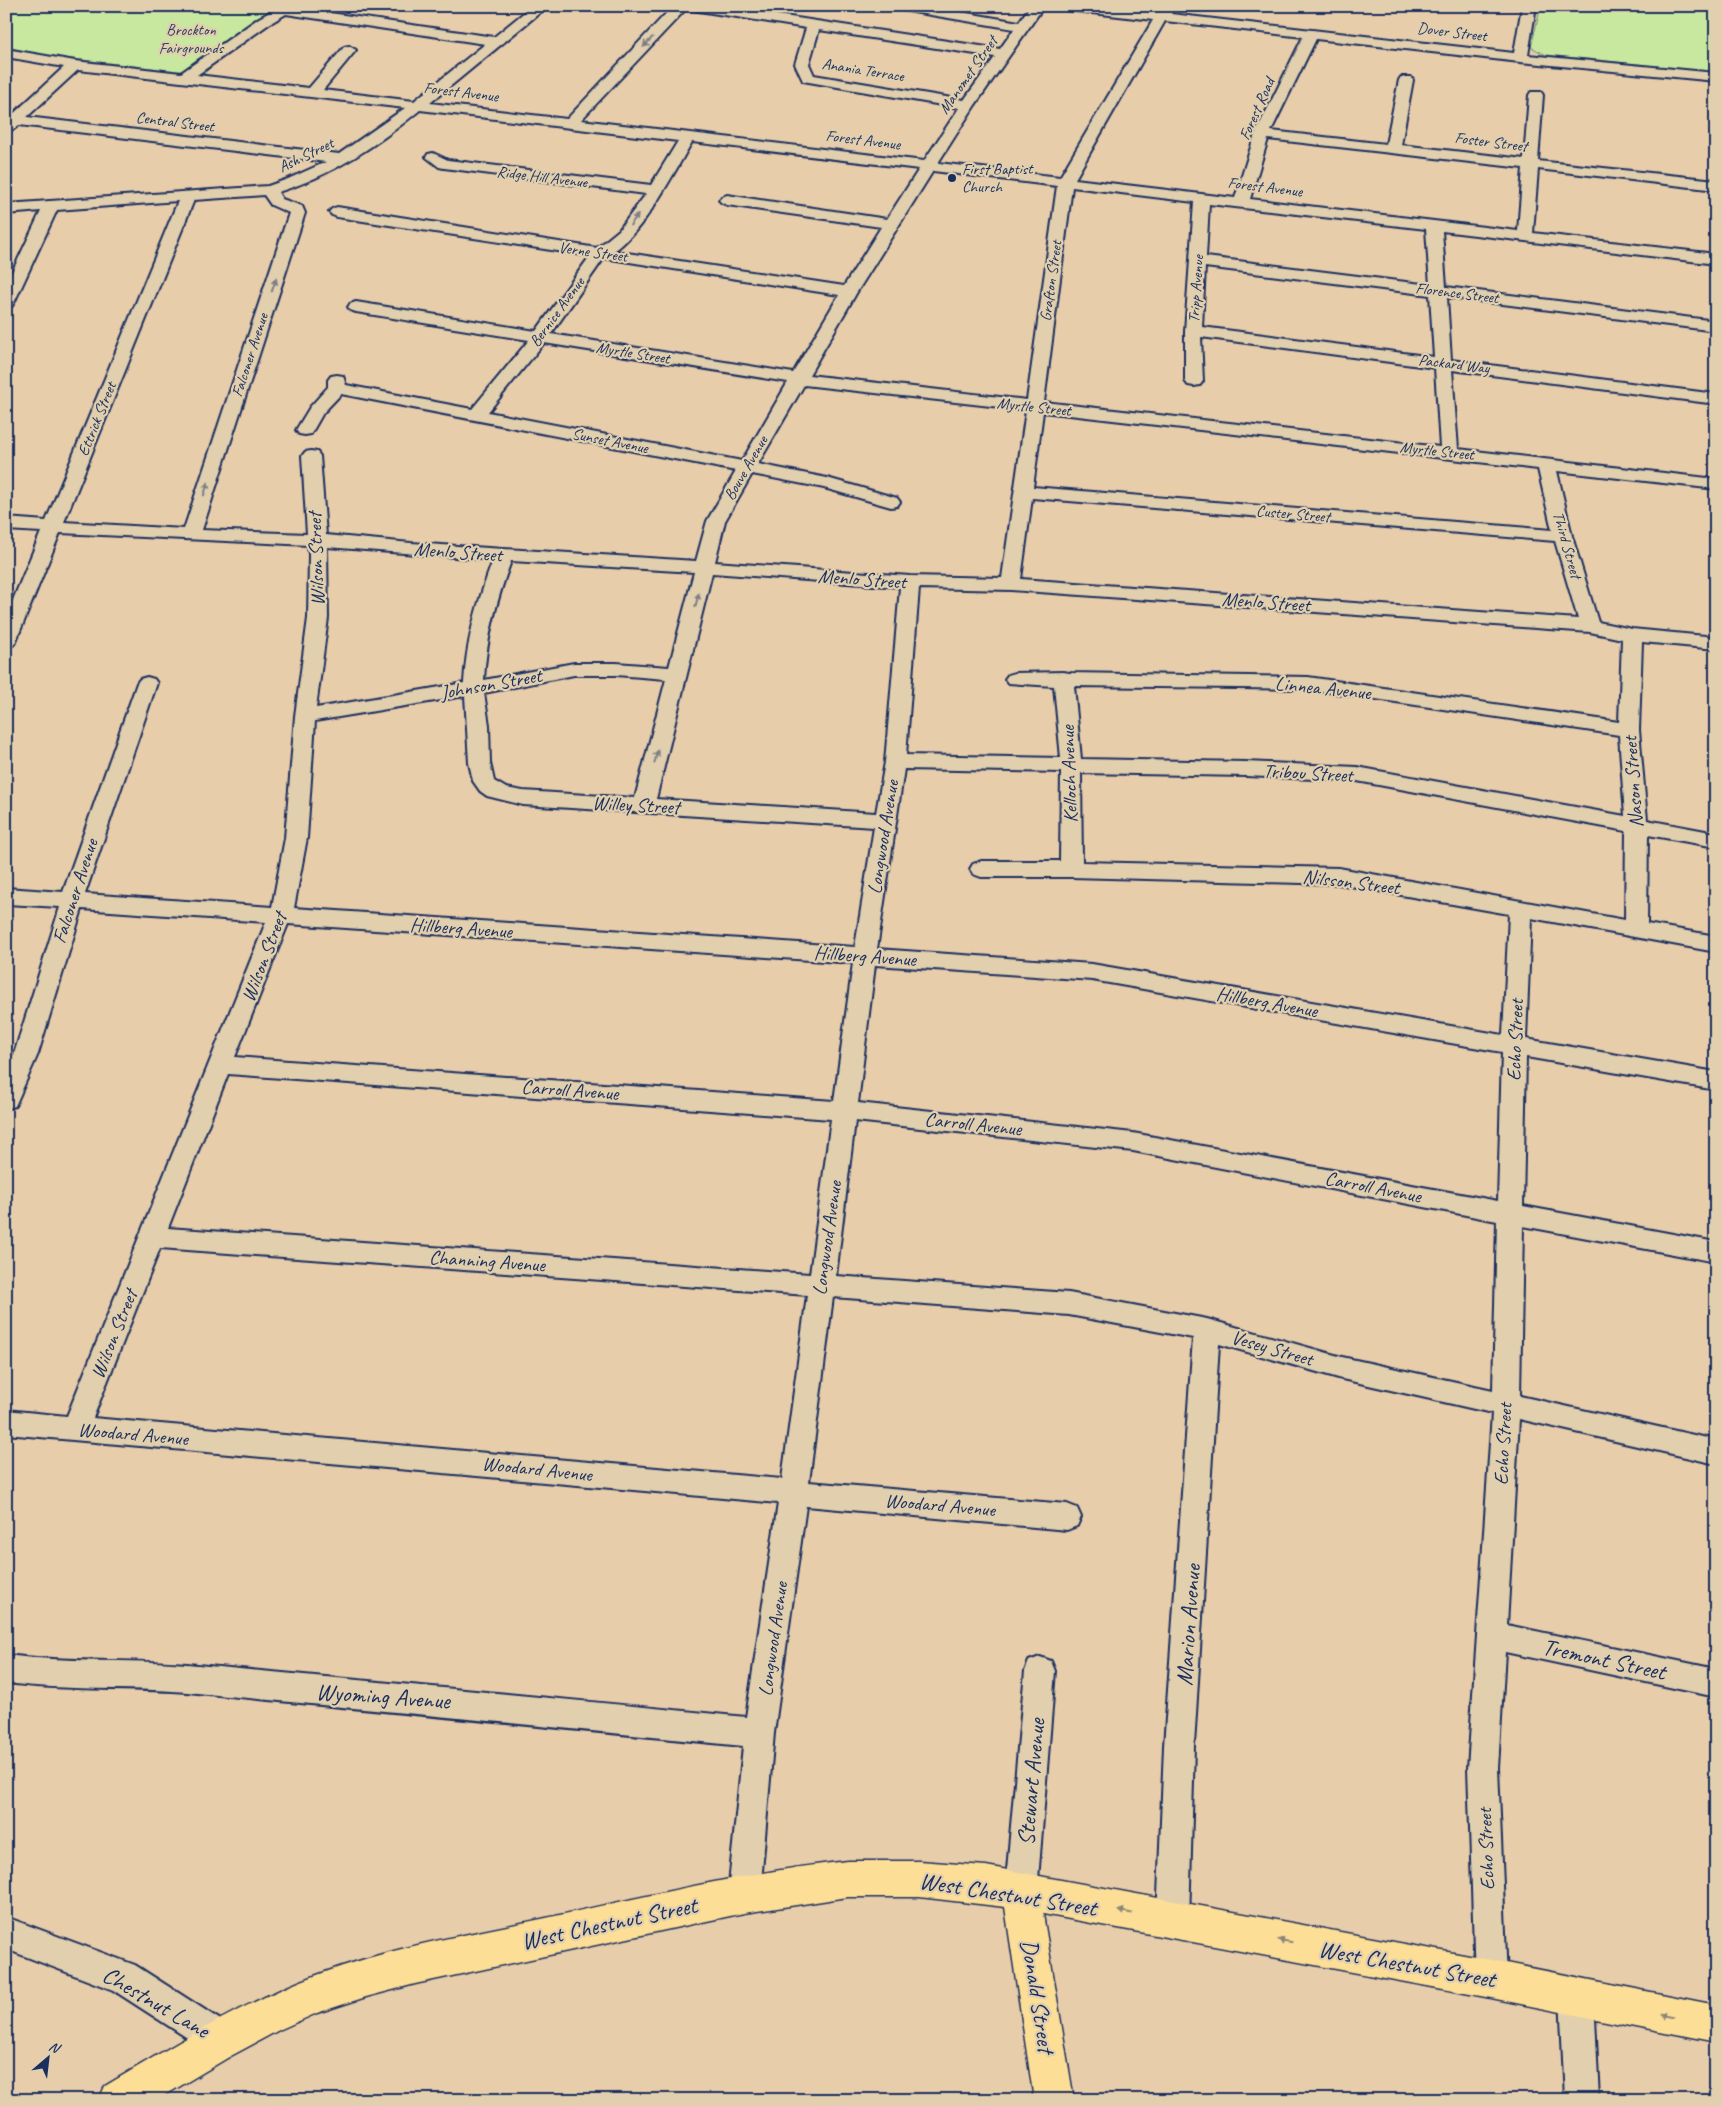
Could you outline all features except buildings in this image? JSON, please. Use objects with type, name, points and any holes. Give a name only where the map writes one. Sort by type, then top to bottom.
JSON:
[{"type":"main road","name":"West Chestnut Street","points":[[119,2100],[221,2040],[316,1995],[367,1977],[744,1894],[813,1883],[884,1878],[951,1881],[1021,1892],[1491,1979],[1576,1998],[1716,2024]]},
{"type":"main road","name":"Donald Street","points":[[1021,1892],[1054,2100]]},
{"type":"street","name":"Ash Street","points":[[6,209],[269,190],[298,181],[340,159],[377,136],[541,6]]},
{"type":"street","points":[[571,123],[681,6]]},
{"type":"street","points":[[690,6],[1004,54]]},
{"type":"street","points":[[901,6],[1023,27]]},
{"type":"street","name":"Manomet Street","points":[[928,165],[1037,6]]},
{"type":"street","name":"Dover Street","points":[[1066,6],[1166,11],[1312,34],[1520,58],[1716,77]]},
{"type":"street","points":[[1520,58],[1526,7]]},
{"type":"street","points":[[184,77],[264,20],[287,8],[496,41]]},
{"type":"street","name":"Grafton Street","points":[[1011,584],[1066,181],[1166,11]]},
{"type":"street","name":"Anania Terrace","points":[[812,26],[802,64],[808,78],[968,105]]},
{"type":"street","name":"Forest Road","points":[[1241,202],[1262,134],[1312,34]]},
{"type":"street","points":[[313,93],[350,50]]},
{"type":"street","name":"Forest Avenue","points":[[6,54],[75,65],[1716,258]]},
{"type":"street","points":[[9,123],[75,65]]},
{"type":"street","points":[[1393,148],[1406,80]]},
{"type":"street","points":[[1525,236],[1536,95]]},
{"type":"street","name":"Central Street","points":[[9,123],[340,159]]},
{"type":"street","name":"Foster Street","points":[[1262,134],[1716,185]]},
{"type":"street","name":"Bernice Avenue","points":[[476,415],[540,337],[600,253],[613,245],[634,221],[688,137]]},
{"type":"street","name":"Ridge Hill Avenue","points":[[433,156],[444,164],[654,190]]},
{"type":"street","name":"Bouve Avenue","points":[[644,804],[716,520],[849,292],[928,165]]},
{"type":"street","name":"Falconer Avenue","points":[[191,535],[297,213],[297,209],[276,202],[269,190]]},
{"type":"street","name":"Ettrick Street","points":[[6,641],[188,196]]},
{"type":"street","name":"Tripp Avenue","points":[[1194,381],[1193,331],[1202,198]]},
{"type":"street","points":[[727,200],[890,224]]},
{"type":"street","points":[[6,303],[51,206]]},
{"type":"street","name":"Verne Street","points":[[337,212],[849,292]]},
{"type":"street","points":[[1434,225],[1449,453]]},
{"type":"street","name":"Florence Street","points":[[1198,261],[1716,326]]},
{"type":"street","name":"Myrtle Street","points":[[356,307],[798,379],[1716,484]]},
{"type":"street","name":"Packard Way","points":[[1193,331],[1716,399]]},
{"type":"street","name":"Sunset Avenue","points":[[305,430],[316,411],[337,384],[476,415],[827,483],[891,502]]},
{"type":"street","name":"Wilson Street","points":[[76,1429],[281,915],[296,838],[305,716],[318,618],[317,540],[311,456]]},
{"type":"street","name":"Third Street","points":[[1546,464],[1563,536],[1590,626]]},
{"type":"street","name":"Custer Street","points":[[1023,492],[1563,536]]},
{"type":"street","name":"Menlo Street","points":[[6,524],[317,540],[418,550],[705,567],[910,582],[1011,584],[1590,626],[1632,635],[1716,643]]},
{"type":"street","points":[[474,688],[485,613],[504,555]]},
{"type":"street","name":"Longwood Avenue","points":[[744,1894],[759,1733],[794,1492],[865,956],[895,762],[910,582]]},
{"type":"street","name":"Nason Street","points":[[1632,635],[1629,730],[1637,826],[1636,929]]},
{"type":"street","name":"Johnson Street","points":[[305,716],[474,688],[574,669],[616,669],[678,674]]},
{"type":"street","name":"Linnea Avenue","points":[[1015,679],[1063,678],[1308,683],[1629,730]]},
{"type":"street","name":"Kelloch Avenue","points":[[1063,678],[1071,767],[1071,869]]},
{"type":"street","name":"Falconer Avenue","points":[[6,1100],[26,1054],[72,900],[147,683]]},
{"type":"street","name":"Willey Street","points":[[474,688],[484,781],[488,786],[502,794],[523,798],[644,804],[886,821]]},
{"type":"street","name":"Tribou Street","points":[[895,762],[1246,769],[1357,774],[1716,840]]},
{"type":"street","name":"Nilsson Street","points":[[981,870],[1071,869],[1339,876],[1716,944]]},
{"type":"street","name":"Hillberg Avenue","points":[[6,896],[1092,972],[1716,1081]]},
{"type":"street","name":"Echo Street","points":[[1491,1979],[1483,1768],[1506,1405],[1514,1045],[1520,909]]},
{"type":"street","name":"Carroll Avenue","points":[[221,1065],[845,1111],[1133,1142],[1716,1252]]},
{"type":"street","name":"Channing Avenue","points":[[153,1237],[821,1285]]},
{"type":"street","name":"Vesey Street","points":[[821,1285],[1069,1304],[1207,1330],[1342,1368],[1716,1452]]},
{"type":"street","name":"Marion Avenue","points":[[1172,1921],[1180,1746],[1207,1330]]},
{"type":"street","name":"Woodard Avenue","points":[[6,1422],[1067,1517]]},
{"type":"street","name":"Tremont Street","points":[[1491,1635],[1716,1683]]},
{"type":"street","name":"Wyoming Avenue","points":[[6,1669],[38,1673],[184,1678],[322,1692],[456,1702],[759,1733]]},
{"type":"street","name":"Stewart Avenue","points":[[1021,1892],[1040,1671]]},
{"type":"street","name":"Chestnut Lane","points":[[6,1933],[123,1977],[221,2040]]},
{"type":"street","points":[[1576,1998],[1582,2100]]},
{"type":"green space","name":"Brockton Fairgrounds","points":[[6,6],[300,6],[282,13],[258,34],[246,32],[204,74],[47,56],[6,47]]},
{"type":"green space","points":[[1541,6],[1716,6],[1716,72],[1546,55],[1531,47]]},
{"type":"place","name":"First Baptist Church","points":[[952,178]]}]
